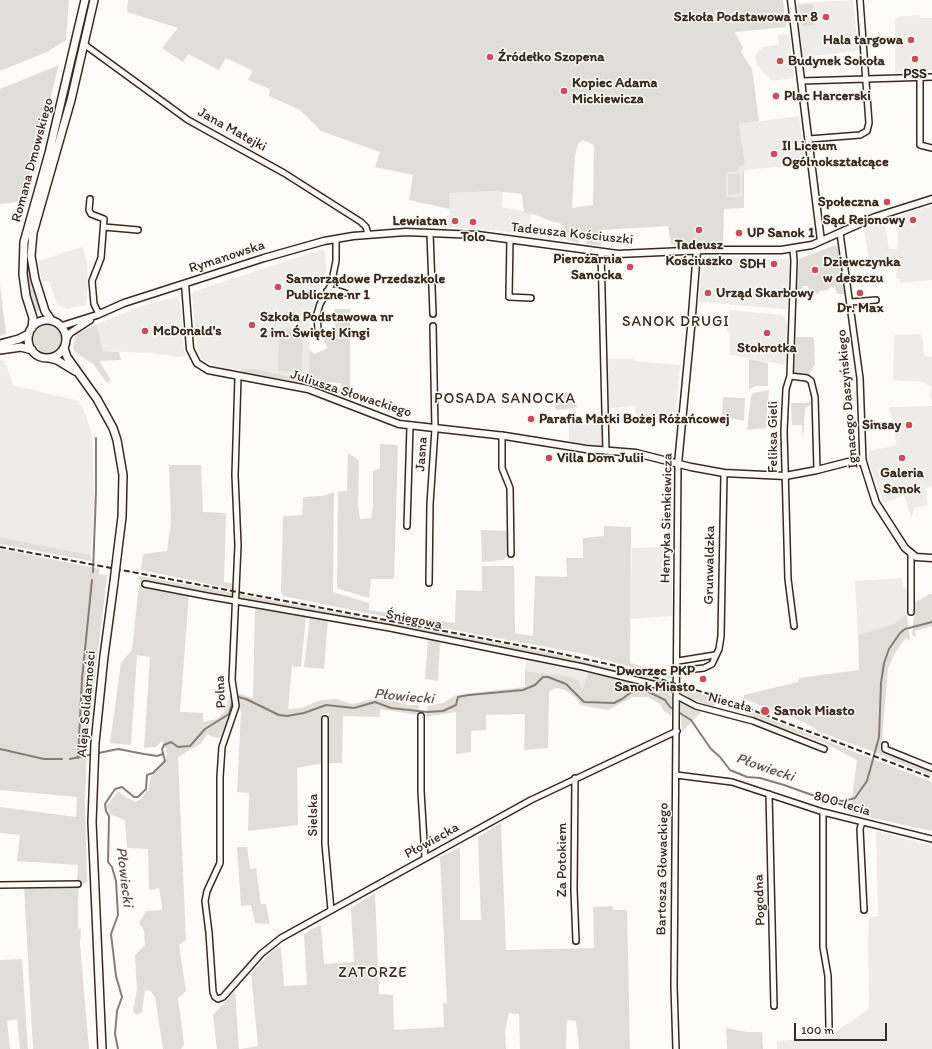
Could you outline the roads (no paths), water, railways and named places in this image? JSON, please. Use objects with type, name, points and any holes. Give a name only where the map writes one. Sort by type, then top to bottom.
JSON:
[{"type":"main road","name":"Romana Dmowskiego","points":[[30,331],[33,318],[26,296],[23,274],[24,242],[51,146],[85,0]]},
{"type":"main road","name":"Romana Dmowskiego","points":[[51,320],[45,311],[36,284],[32,264],[32,240],[85,44],[94,0]]},
{"type":"main road","points":[[0,344],[19,339],[40,322],[51,320],[62,326],[66,339],[64,348],[58,355],[49,358],[40,356],[32,350],[24,348],[0,350]]},
{"type":"main road","points":[[30,331],[29,345],[32,350]]},
{"type":"main road","name":"Aleja Solidarności","points":[[64,348],[67,357],[97,399],[113,428],[120,456],[123,495],[117,558],[94,744],[93,875],[102,1049]]},
{"type":"main road","name":"Aleja Solidarności","points":[[49,358],[62,362],[78,374]]},
{"type":"street","points":[[791,0],[821,242]]},
{"type":"street","points":[[809,139],[860,135],[867,131],[869,123],[860,0]]},
{"type":"street","name":"Jana Matejki","points":[[85,44],[188,120],[284,173],[361,222],[366,227],[368,234]]},
{"type":"street","points":[[801,81],[932,77]]},
{"type":"street","points":[[920,78],[920,145],[932,148]]},
{"type":"street","points":[[90,199],[89,210],[91,214],[104,219],[102,258],[92,282],[94,304],[98,315]]},
{"type":"street","name":"Tadeusza Kościuszki","points":[[368,234],[430,233],[478,235],[601,252],[632,254],[697,250],[793,249],[821,242],[875,217],[932,199]]},
{"type":"street","points":[[104,228],[138,230]]},
{"type":"street","points":[[430,233],[433,314]]},
{"type":"street","name":"Ignacego Daszyńskiego","points":[[840,233],[851,302],[860,378],[863,462],[872,494],[882,514],[911,554]]},
{"type":"street","name":"Rymanowska","points":[[66,339],[74,330],[98,315],[124,303],[298,248],[336,239],[368,234]]},
{"type":"street","points":[[318,330],[317,314],[320,304],[327,291],[336,261],[336,239]]},
{"type":"street","points":[[510,239],[509,297],[531,298]]},
{"type":"street","name":"Feliksa Gieli","points":[[793,249],[794,260],[790,376],[786,386],[784,405],[788,579],[794,626]]},
{"type":"street","name":"Henryka Sienkiewicza","points":[[677,696],[678,464],[697,250]]},
{"type":"street","points":[[601,252],[603,279],[606,451]]},
{"type":"street","name":"Juliusza Słowackiego","points":[[185,284],[189,346],[197,363],[208,370],[238,377],[308,389],[384,420],[410,426],[502,435],[606,451],[636,453],[678,464],[724,473],[785,476],[848,462],[863,462]]},
{"type":"street","points":[[327,291],[336,290],[345,294]]},
{"type":"street","points":[[851,302],[876,300]]},
{"type":"street","name":"Rymanowska","points":[[62,326],[98,315]]},
{"type":"street","name":"Jasna","points":[[429,583],[430,504],[435,429],[433,326]]},
{"type":"street","points":[[790,376],[806,378],[811,381],[815,397],[816,470]]},
{"type":"street","name":"Polna","points":[[218,999],[213,992],[209,933],[205,902],[207,891],[220,864],[220,777],[222,747],[226,732],[235,713],[236,702],[232,680],[238,545],[235,475],[238,377]]},
{"type":"street","points":[[407,526],[410,426]]},
{"type":"street","points":[[502,435],[502,468],[510,488],[511,554]]},
{"type":"street","name":"Grunwaldzka","points":[[678,671],[704,668],[712,664],[719,649],[721,636],[724,473]]},
{"type":"street","points":[[911,554],[916,557],[932,558]]},
{"type":"street","points":[[911,554],[911,612]]},
{"type":"street","name":"Śniegowa","points":[[145,584],[390,628],[583,667],[677,696]]},
{"type":"street","points":[[678,661],[715,655]]},
{"type":"street","name":"Bartosza Głowackiego","points":[[676,1049],[674,986],[677,696]]},
{"type":"street","name":"Niecała","points":[[677,696],[696,706],[753,721],[824,749]]},
{"type":"street","points":[[421,716],[421,785],[425,858]]},
{"type":"street","name":"Sielska","points":[[325,719],[325,844],[331,910]]},
{"type":"street","name":"Płowiecka","points":[[218,999],[223,997],[261,954],[271,945],[331,910],[531,800],[574,778],[677,731]]},
{"type":"street","points":[[885,745],[885,749],[932,768]]},
{"type":"street","name":"800-lecia","points":[[676,775],[732,782],[823,812],[932,839]]},
{"type":"street","name":"Za Potokiem","points":[[574,778],[574,890],[576,941]]},
{"type":"street","name":"Pogodna","points":[[769,794],[774,1006]]},
{"type":"street","points":[[823,812],[824,947],[828,976],[829,1027]]},
{"type":"street","points":[[862,822],[860,829],[864,910]]},
{"type":"street","points":[[0,885],[78,884]]},
{"type":"waterway","points":[[93,572],[96,492],[96,438]]},
{"type":"waterway","points":[[78,758],[82,679],[92,580]]},
{"type":"waterway","name":"Płowiecki","points":[[118,1049],[115,1034],[117,1011],[122,997],[116,976],[111,934],[118,915],[116,881],[112,867],[108,862],[109,816],[106,811],[105,804],[115,789],[122,787],[134,797],[138,797],[146,789],[147,775],[153,773],[165,761],[162,749],[164,745],[171,742],[178,747],[190,746],[205,729],[229,714],[233,700],[238,697],[246,699],[279,715],[287,716],[304,713],[326,705],[354,708],[375,702],[391,708],[427,712],[443,711],[456,705],[458,697],[523,690],[535,685],[543,677],[548,677],[566,684],[584,702],[614,703],[637,688],[643,689],[665,700],[670,707],[691,720],[711,749],[720,757],[730,770],[747,777],[760,778],[784,785],[826,800],[844,801],[855,798],[867,781],[879,737],[881,683],[884,663],[889,649],[900,633],[905,629],[932,622]]},
{"type":"waterway","points":[[0,749],[44,759],[62,759]]},
{"type":"waterway","points":[[70,759],[118,749],[157,756],[163,754]]},
{"type":"railway","points":[[0,547],[544,650],[621,667],[715,696],[932,778]]},
{"type":"place","name":"Szkoła Podstawowa nr 8","points":[[826,17]]},
{"type":"place","name":"Hala targowa","points":[[911,40]]},
{"type":"place","name":"Źródełko Szopena","points":[[490,57]]},
{"type":"place","name":"PSS","points":[[915,59]]},
{"type":"place","name":"Budynek Sokoła","points":[[780,61]]},
{"type":"place","name":"Kopiec Adama Mickiewicza","points":[[564,91]]},
{"type":"place","name":"Plac Harcerski","points":[[776,96]]},
{"type":"place","name":"II Liceum Ogólnokształcące","points":[[774,154]]},
{"type":"place","name":"Społeczna","points":[[887,202]]},
{"type":"place","name":"Sąd Rejonowy","points":[[913,220]]},
{"type":"place","name":"Lewiatan","points":[[455,221]]},
{"type":"place","name":"Tolo","points":[[473,222]]},
{"type":"place","name":"Tadeusz Kościuszko","points":[[699,230]]},
{"type":"place","name":"UP Sanok 1","points":[[739,233]]},
{"type":"place","name":"SDH","points":[[774,264]]},
{"type":"place","name":"Pierożarnia Sanocka","points":[[630,267]]},
{"type":"place","name":"Dziewczynka w deszczu","points":[[815,270]]},
{"type":"place","name":"Samorządowe Przedszkole Publiczne nr 1","points":[[278,287]]},
{"type":"place","name":"Urząd Skarbowy","points":[[708,293]]},
{"type":"place","name":"Dr. Max","points":[[860,293]]},
{"type":"place","name":"Szkoła Podstawowa nr 2 im. Świętej Kingi","points":[[252,325]]},
{"type":"place","name":"McDonald's","points":[[145,331]]},
{"type":"place","name":"Stokrotka","points":[[767,333]]},
{"type":"place","name":"Parafia Matki Bożej Różańcowej","points":[[531,419]]},
{"type":"place","name":"Sinsay","points":[[909,425]]},
{"type":"place","name":"Villa Dom Julii","points":[[549,458]]},
{"type":"place","name":"Galeria Sanok","points":[[902,458]]},
{"type":"place","name":"Dworzec PKP Sanok Miasto","points":[[703,679]]},
{"type":"place","name":"Sanok Miasto","points":[[765,711]]},
{"type":"district","name":"SANOK DRUGI","points":[[676,322]]},
{"type":"district","name":"POSADA SANOCKA","points":[[505,399]]},
{"type":"district","name":"ZATORZE","points":[[373,973]]}]
